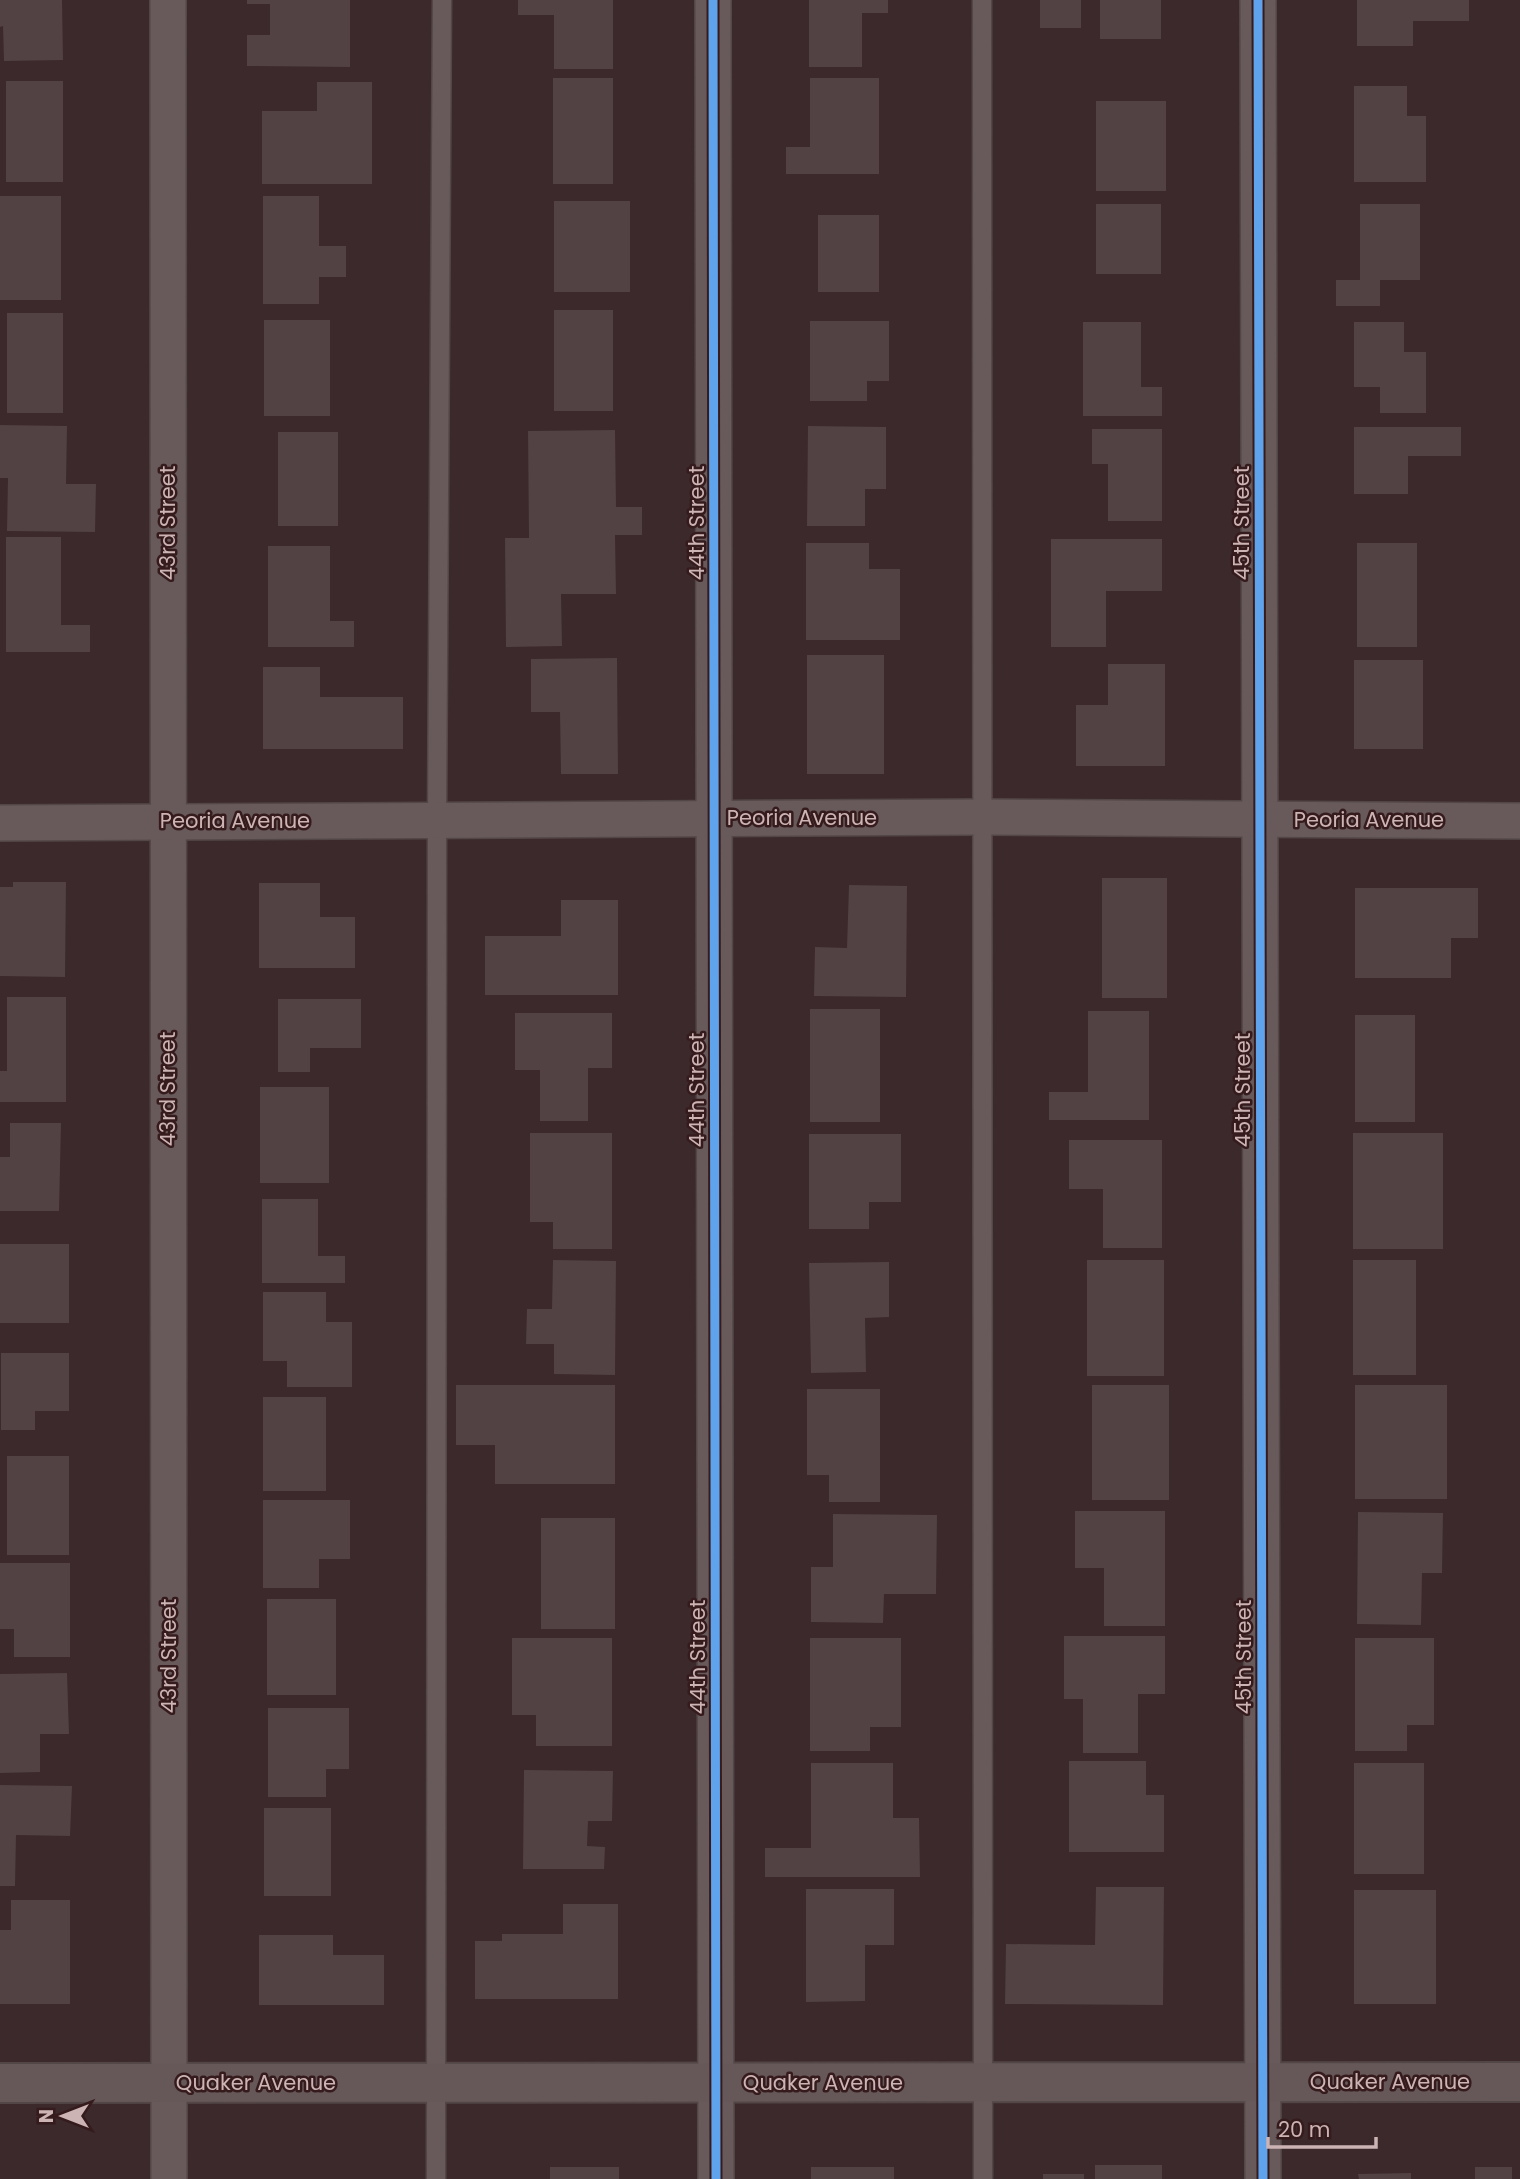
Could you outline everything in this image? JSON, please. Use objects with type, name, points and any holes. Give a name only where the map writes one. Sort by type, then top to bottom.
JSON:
[{"type":"main road","name":"Quaker Avenue","points":[[0,2083],[1520,2082]]},
{"type":"street","name":"43rd Street","points":[[168,0],[169,2179]]},
{"type":"street","name":"44th Street","points":[[713,0],[716,2179]]},
{"type":"street","name":"45th Street","points":[[1258,0],[1263,2179]]},
{"type":"street","name":"Peoria Avenue","points":[[0,822],[983,817],[1520,821]]},
{"type":"lane","points":[[436,2179],[437,820],[442,0]]},
{"type":"lane","points":[[982,0],[984,2179]]},
{"type":"building","points":[[0,0],[62,0],[63,60],[4,61]]},
{"type":"building","points":[[247,0],[350,0],[350,67],[247,66],[247,35],[270,35],[270,4],[247,4]]},
{"type":"building","points":[[518,0],[613,0],[613,69],[554,69],[554,15],[518,15]]},
{"type":"building","points":[[809,0],[888,0],[888,13],[862,13],[862,67],[809,67]]},
{"type":"building","points":[[1040,0],[1081,0],[1081,28],[1040,28]]},
{"type":"building","points":[[1100,0],[1161,0],[1161,39],[1100,39]]},
{"type":"building","points":[[1357,0],[1469,0],[1469,21],[1413,21],[1413,46],[1357,46]]},
{"type":"building","points":[[553,78],[613,78],[613,184],[553,184]]},
{"type":"building","points":[[810,78],[879,78],[879,174],[786,174],[786,147],[810,147]]},
{"type":"building","points":[[6,81],[63,81],[63,182],[6,182]]},
{"type":"building","points":[[317,82],[372,82],[372,184],[262,184],[262,111],[317,111]]},
{"type":"building","points":[[1354,86],[1407,86],[1407,116],[1426,116],[1426,182],[1354,182]]},
{"type":"building","points":[[1096,101],[1166,101],[1166,191],[1096,191]]},
{"type":"building","points":[[0,196],[61,196],[61,300],[0,300]]},
{"type":"building","points":[[263,196],[319,196],[319,246],[346,246],[346,277],[319,277],[319,304],[263,304]]},
{"type":"building","points":[[554,201],[630,201],[630,292],[554,292]]},
{"type":"building","points":[[1096,204],[1161,204],[1161,274],[1096,274]]},
{"type":"building","points":[[1360,204],[1420,204],[1420,280],[1380,280],[1380,306],[1336,306],[1336,280],[1360,280]]},
{"type":"building","points":[[818,215],[879,215],[879,292],[818,292]]},
{"type":"building","points":[[554,310],[613,310],[613,411],[554,411]]},
{"type":"building","points":[[7,313],[63,313],[63,413],[7,413]]},
{"type":"building","points":[[264,320],[330,320],[330,416],[264,416]]},
{"type":"building","points":[[810,321],[889,321],[889,381],[867,381],[867,401],[810,401]]},
{"type":"building","points":[[1083,322],[1141,322],[1141,387],[1162,387],[1162,416],[1083,416]]},
{"type":"building","points":[[1354,322],[1404,322],[1404,352],[1426,352],[1426,413],[1380,413],[1380,387],[1354,387]]},
{"type":"building","points":[[0,425],[67,426],[66,484],[96,484],[95,532],[7,531],[8,478],[0,478]]},
{"type":"building","points":[[808,426],[886,427],[886,489],[865,489],[865,526],[807,526]]},
{"type":"building","points":[[1354,427],[1461,427],[1461,456],[1408,456],[1408,494],[1354,494]]},
{"type":"building","points":[[1092,429],[1162,429],[1162,521],[1108,521],[1108,464],[1092,464]]},
{"type":"building","points":[[615,430],[616,507],[642,507],[642,535],[615,535],[616,594],[561,594],[562,646],[506,647],[505,538],[529,538],[528,431]]},
{"type":"building","points":[[278,432],[338,432],[338,526],[278,526]]},
{"type":"building","points":[[6,537],[61,537],[61,625],[90,625],[90,652],[6,652]]},
{"type":"building","points":[[1051,539],[1162,539],[1162,591],[1106,591],[1106,647],[1051,647]]},
{"type":"building","points":[[806,543],[869,543],[869,569],[900,569],[900,640],[806,640]]},
{"type":"building","points":[[1357,543],[1417,543],[1417,647],[1357,647]]},
{"type":"building","points":[[268,546],[330,546],[330,621],[354,621],[354,647],[268,647]]},
{"type":"building","points":[[807,655],[884,655],[884,774],[807,774]]},
{"type":"building","points":[[617,658],[618,774],[561,774],[560,712],[531,712],[531,659]]},
{"type":"building","points":[[1354,660],[1423,660],[1423,749],[1354,749]]},
{"type":"building","points":[[1108,664],[1165,664],[1165,766],[1076,766],[1076,705],[1108,705]]},
{"type":"building","points":[[263,667],[320,667],[320,697],[403,697],[403,749],[263,749]]},
{"type":"building","points":[[1102,878],[1167,878],[1167,998],[1102,998]]},
{"type":"building","points":[[13,882],[66,882],[65,977],[0,976],[0,887],[13,887]]},
{"type":"building","points":[[259,883],[320,883],[320,917],[355,917],[355,968],[259,968]]},
{"type":"building","points":[[849,885],[907,886],[906,997],[814,996],[815,947],[847,948]]},
{"type":"building","points":[[1355,888],[1478,888],[1478,938],[1451,938],[1451,978],[1355,978]]},
{"type":"building","points":[[561,900],[618,900],[618,995],[485,995],[485,936],[561,936]]},
{"type":"building","points":[[7,997],[66,997],[66,1102],[0,1102],[0,1071],[7,1071]]},
{"type":"building","points":[[278,999],[361,999],[361,1048],[310,1048],[310,1072],[278,1072]]},
{"type":"building","points":[[810,1009],[880,1009],[880,1122],[810,1122]]},
{"type":"building","points":[[1088,1011],[1149,1011],[1149,1120],[1049,1120],[1049,1092],[1088,1092]]},
{"type":"building","points":[[515,1013],[612,1013],[612,1068],[588,1068],[588,1121],[540,1121],[540,1070],[515,1070]]},
{"type":"building","points":[[1355,1015],[1415,1015],[1415,1122],[1355,1122]]},
{"type":"building","points":[[260,1087],[329,1087],[329,1183],[260,1183]]},
{"type":"building","points":[[10,1123],[61,1123],[59,1211],[0,1211],[0,1157],[10,1157]]},
{"type":"building","points":[[530,1133],[612,1133],[612,1249],[553,1249],[553,1222],[530,1222]]},
{"type":"building","points":[[1353,1133],[1443,1133],[1443,1249],[1353,1249]]},
{"type":"building","points":[[809,1134],[901,1134],[901,1202],[869,1202],[869,1229],[809,1229]]},
{"type":"building","points":[[1069,1140],[1162,1140],[1162,1248],[1103,1248],[1103,1189],[1069,1189]]},
{"type":"building","points":[[262,1199],[318,1199],[318,1256],[345,1256],[345,1283],[262,1283]]},
{"type":"building","points":[[0,1244],[69,1244],[69,1323],[0,1323]]},
{"type":"building","points":[[553,1260],[616,1261],[615,1375],[554,1374],[554,1344],[526,1344],[527,1309],[552,1309]]},
{"type":"building","points":[[1087,1260],[1164,1260],[1164,1376],[1087,1376]]},
{"type":"building","points":[[1353,1260],[1416,1260],[1416,1375],[1353,1375]]},
{"type":"building","points":[[889,1262],[889,1317],[865,1318],[866,1372],[811,1373],[809,1263]]},
{"type":"building","points":[[263,1292],[326,1292],[326,1322],[352,1322],[352,1387],[287,1387],[287,1361],[263,1361]]},
{"type":"building","points":[[1,1353],[69,1353],[69,1411],[35,1411],[35,1430],[1,1430]]},
{"type":"building","points":[[456,1385],[615,1385],[615,1484],[495,1484],[495,1445],[456,1445]]},
{"type":"building","points":[[1092,1385],[1169,1385],[1169,1500],[1092,1500]]},
{"type":"building","points":[[1355,1385],[1447,1385],[1447,1499],[1355,1499]]},
{"type":"building","points":[[807,1389],[880,1389],[880,1502],[829,1502],[829,1475],[807,1475]]},
{"type":"building","points":[[263,1397],[326,1397],[326,1491],[263,1491]]},
{"type":"building","points":[[7,1456],[69,1456],[69,1555],[7,1555]]},
{"type":"building","points":[[263,1500],[350,1500],[350,1559],[319,1559],[319,1588],[263,1588]]},
{"type":"building","points":[[1075,1511],[1165,1511],[1165,1626],[1104,1626],[1104,1568],[1075,1568]]},
{"type":"building","points":[[1358,1512],[1443,1513],[1442,1573],[1422,1573],[1421,1625],[1357,1624]]},
{"type":"building","points":[[833,1514],[937,1515],[936,1594],[884,1594],[883,1623],[811,1622],[811,1567],[833,1567]]},
{"type":"building","points":[[541,1518],[615,1518],[615,1629],[541,1629]]},
{"type":"building","points":[[0,1563],[70,1563],[70,1657],[14,1657],[14,1629],[0,1629]]},
{"type":"building","points":[[267,1599],[336,1599],[336,1695],[267,1695]]},
{"type":"building","points":[[1064,1636],[1165,1636],[1165,1694],[1138,1694],[1138,1753],[1083,1753],[1083,1699],[1064,1699]]},
{"type":"building","points":[[512,1638],[612,1638],[612,1746],[536,1746],[536,1715],[512,1715]]},
{"type":"building","points":[[810,1638],[901,1638],[901,1727],[870,1727],[870,1751],[810,1751]]},
{"type":"building","points":[[1355,1638],[1434,1638],[1434,1725],[1407,1725],[1407,1751],[1355,1751]]},
{"type":"building","points":[[67,1673],[69,1734],[40,1734],[40,1772],[0,1773],[0,1674]]},
{"type":"building","points":[[268,1708],[349,1708],[349,1769],[326,1769],[326,1797],[268,1797]]},
{"type":"building","points":[[1069,1761],[1146,1761],[1146,1795],[1164,1795],[1164,1852],[1069,1852]]},
{"type":"building","points":[[811,1763],[893,1763],[893,1818],[919,1818],[920,1877],[765,1877],[765,1848],[811,1848]]},
{"type":"building","points":[[1354,1763],[1424,1763],[1424,1874],[1354,1874]]},
{"type":"building","points":[[524,1770],[613,1771],[612,1821],[588,1821],[587,1846],[605,1847],[604,1869],[523,1869]]},
{"type":"building","points":[[0,1785],[72,1786],[70,1836],[16,1835],[15,1886],[0,1886]]},
{"type":"building","points":[[264,1808],[331,1808],[331,1896],[264,1896]]},
{"type":"building","points":[[1096,1887],[1164,1887],[1163,2005],[1005,2004],[1006,1944],[1095,1945]]},
{"type":"building","points":[[806,1889],[894,1889],[894,1945],[865,1945],[865,2001],[806,2002]]},
{"type":"building","points":[[1354,1890],[1436,1890],[1436,2004],[1354,2004]]},
{"type":"building","points":[[11,1900],[70,1900],[70,2004],[0,2004],[0,1930],[11,1930]]},
{"type":"building","points":[[563,1904],[618,1904],[618,1999],[475,1999],[475,1941],[502,1941],[502,1934],[563,1934]]},
{"type":"building","points":[[259,1935],[333,1935],[333,1955],[384,1955],[384,2005],[259,2005]]},
{"type":"building","points":[[1095,2165],[1162,2165],[1162,2179],[1095,2179]]},
{"type":"building","points":[[550,2167],[619,2167],[619,2179],[550,2179]]},
{"type":"building","points":[[811,2167],[894,2167],[894,2179],[811,2179]]},
{"type":"building","points":[[1475,2167],[1512,2167],[1512,2179],[1475,2179]]},
{"type":"building","points":[[1411,2173],[1411,2179],[1359,2179],[1358,2174]]},
{"type":"building","points":[[1043,2174],[1084,2174],[1084,2179],[1043,2179]]},
{"type":"cycle path","points":[[713,0],[716,2179]]},
{"type":"cycle path","points":[[1258,0],[1263,2179]]}]
